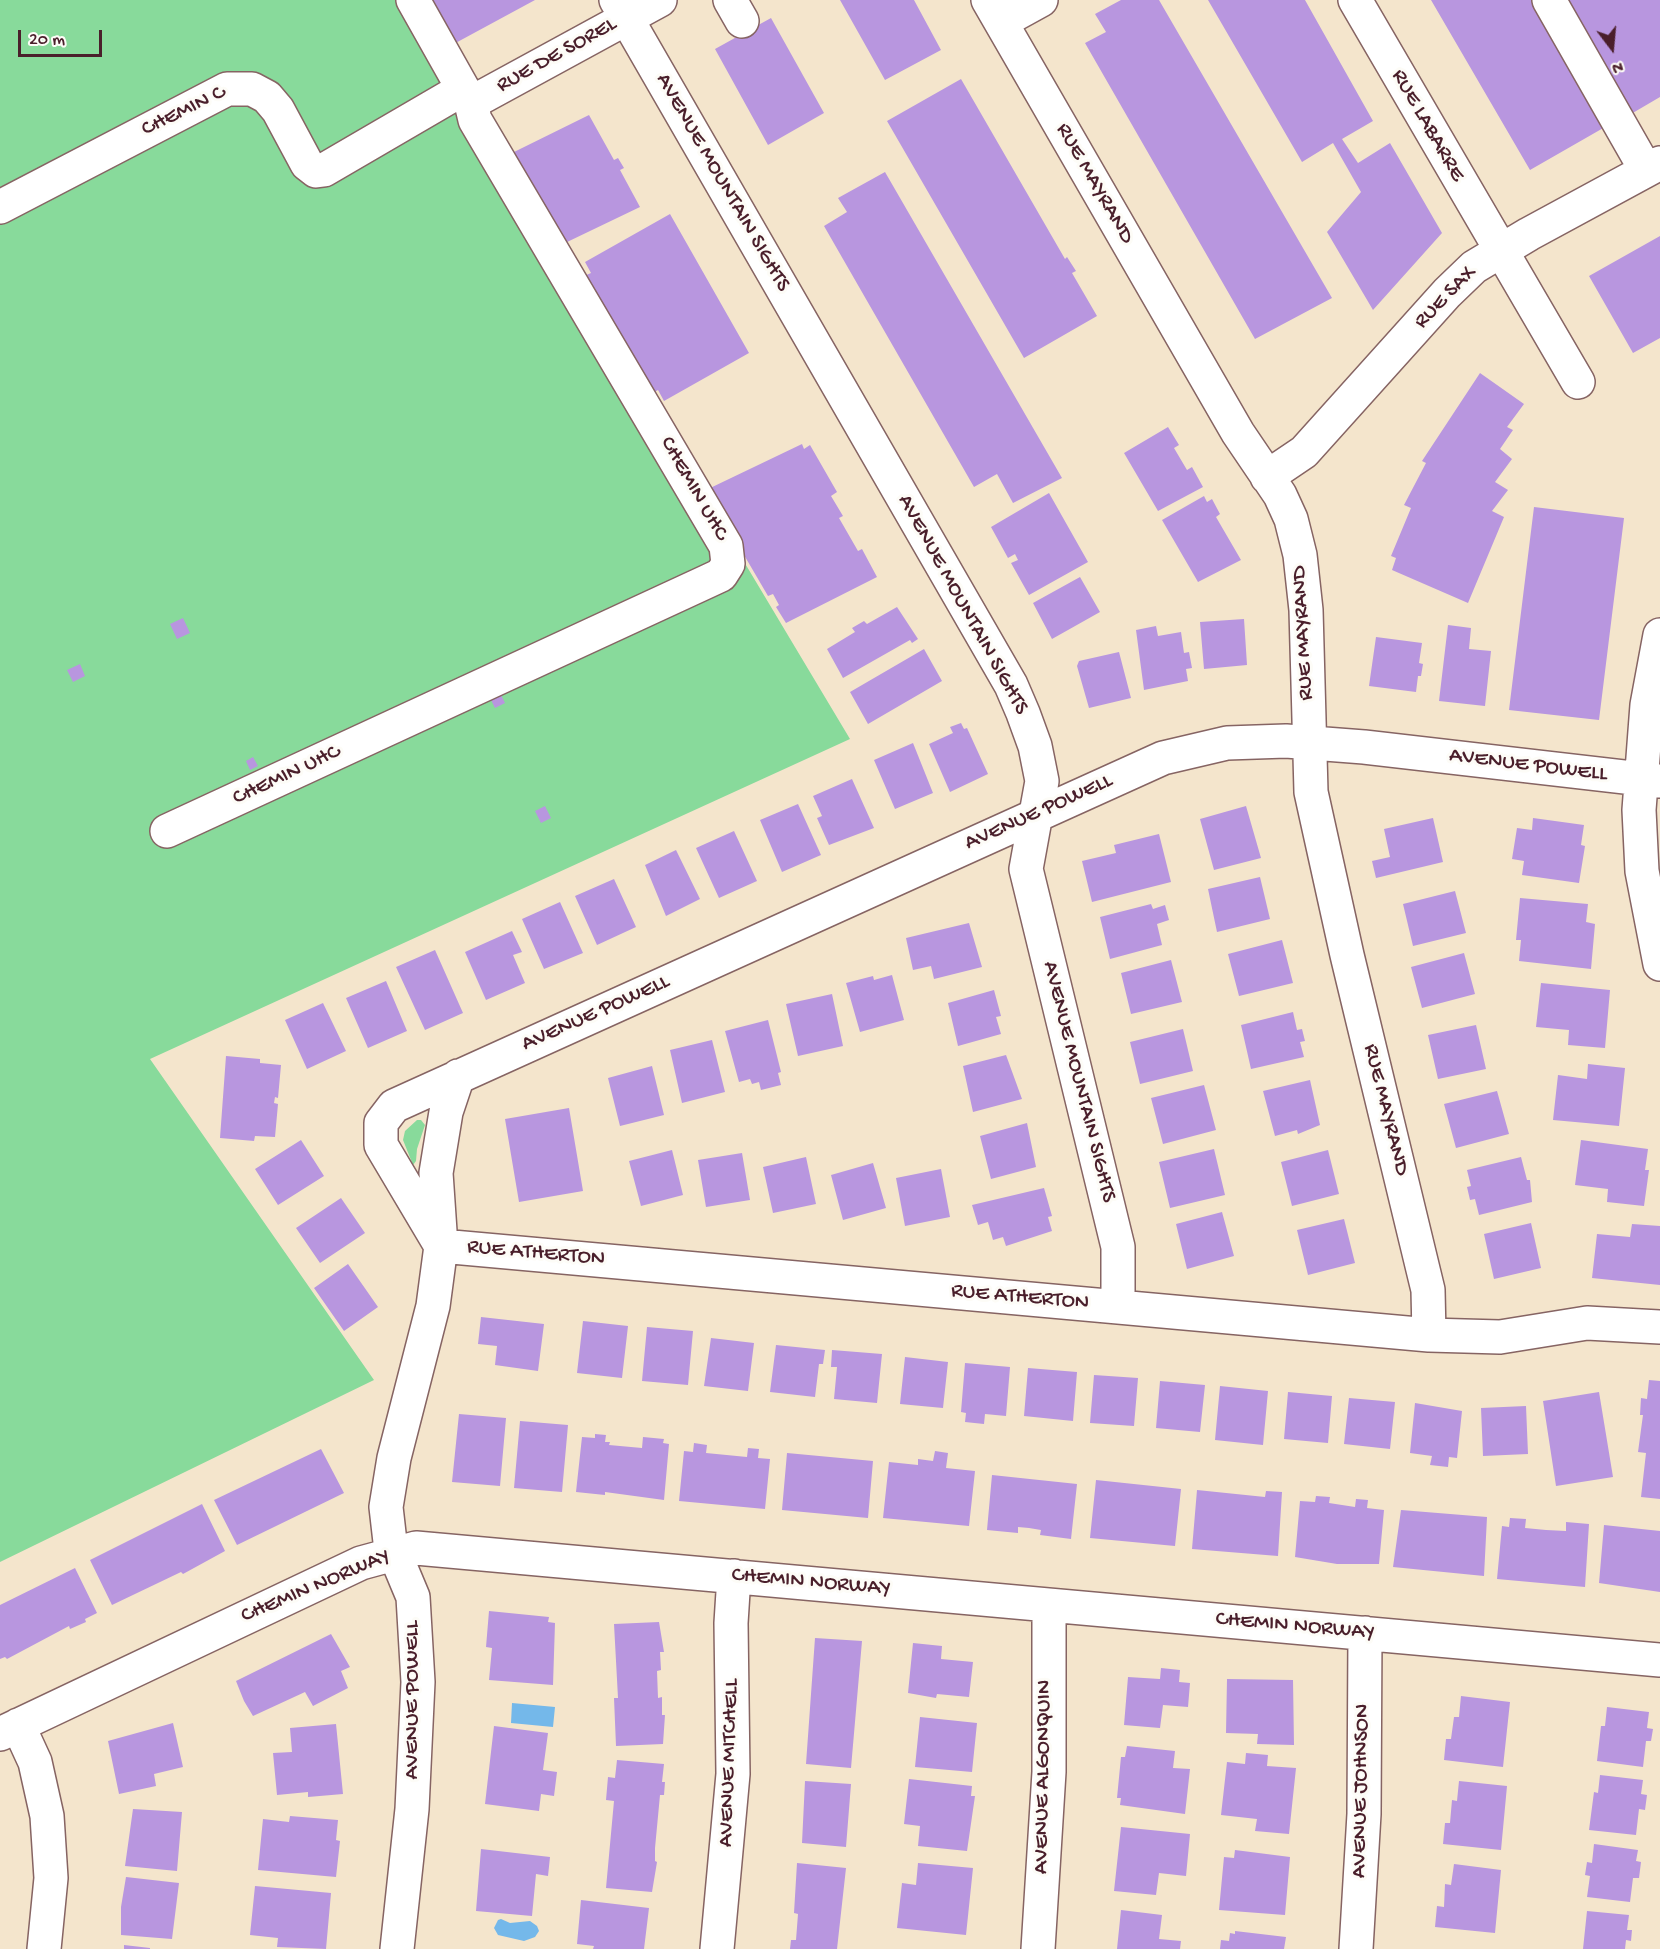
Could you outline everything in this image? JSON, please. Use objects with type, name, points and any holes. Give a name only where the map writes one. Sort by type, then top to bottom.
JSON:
[{"type":"street","name":"CHEMIN UHC","points":[[167,831],[721,575],[728,564],[726,546],[475,120],[473,96],[413,0]]},
{"type":"street","name":"RUE DE SOREL","points":[[473,96],[621,9],[660,0]]},
{"type":"street","points":[[995,11],[1041,0]]},
{"type":"street","name":"RUE LABARRE","points":[[1355,0],[1578,382]]},
{"type":"street","points":[[1549,0],[1653,166]]},
{"type":"street","name":"AVENUE MOUNTAIN SIGHTS","points":[[621,9],[1011,685],[1027,724],[1042,772],[1041,796],[1027,854],[1026,869],[1118,1247],[1118,1307]]},
{"type":"street","name":"RUE MAYRAND","points":[[995,11],[1226,413],[1291,519],[1300,555],[1308,652],[1310,781],[1315,813],[1428,1290],[1429,1335]]},
{"type":"street","name":"CHEMIN C","points":[[0,207],[227,89],[252,89],[267,97],[278,110],[308,165],[316,171],[324,170],[473,96]]},
{"type":"street","name":"RUE SAX","points":[[1267,477],[1304,452],[1453,287],[1474,267],[1653,166]]},
{"type":"street","points":[[1660,635],[1647,705],[1650,780],[1642,871],[1660,964]]},
{"type":"street","name":"AVENUE POWELL","points":[[441,1246],[384,1152],[380,1131],[384,1117],[394,1106],[1141,767],[1181,753],[1239,741],[1309,743],[1650,780]]},
{"type":"street","name":"AVENUE POWELL","points":[[397,1949],[412,1809],[418,1682],[413,1597],[394,1552],[386,1517],[390,1483],[428,1331],[441,1246],[436,1173],[446,1112],[458,1076]]},
{"type":"street","name":"RUE ATHERTON","points":[[441,1246],[1429,1335],[1500,1337],[1598,1323],[1660,1328]]},
{"type":"street","name":"CHEMIN NORWAY","points":[[9,1730],[361,1563],[394,1552],[416,1548],[1660,1660]]},
{"type":"street","name":"AVENUE MITCHELL","points":[[717,1949],[734,1774],[731,1604],[734,1576]]},
{"type":"street","name":"AVENUE ALGONQUIN","points":[[1038,1949],[1049,1772],[1049,1605]]},
{"type":"street","name":"AVENUE JOHNSON","points":[[1356,1949],[1364,1814],[1365,1633]]},
{"type":"street","points":[[9,1730],[35,1762],[47,1816],[51,1878],[44,1949]]},
{"type":"green space","points":[[0,0],[408,0],[850,739],[150,1059],[374,1380],[0,1562]]},
{"type":"green space","points":[[417,1120],[421,1120],[425,1125],[413,1165],[403,1140],[405,1131]]},
{"type":"water","points":[[512,1703],[555,1707],[553,1727],[511,1723]]},
{"type":"water","points":[[501,1919],[510,1923],[530,1921],[537,1926],[539,1931],[535,1937],[524,1941],[498,1935],[494,1928]]},
{"type":"building","points":[[426,0],[535,0],[450,46]]},
{"type":"building","points":[[840,0],[914,0],[941,50],[885,80]]},
{"type":"building","points":[[1121,0],[1159,0],[1332,298],[1255,339],[1085,43],[1106,32],[1095,14]]},
{"type":"building","points":[[1208,0],[1305,0],[1373,121],[1342,139],[1358,163],[1390,143],[1442,233],[1373,310],[1327,232],[1361,192],[1333,143],[1302,162]]},
{"type":"building","points":[[1431,0],[1540,0],[1612,123],[1530,170]]},
{"type":"building","points":[[1563,0],[1660,0],[1660,97],[1631,114]]},
{"type":"building","points":[[771,18],[824,113],[768,145],[715,49]]},
{"type":"building","points":[[961,79],[1065,259],[1067,257],[1076,271],[1072,273],[1097,316],[1024,358],[887,121]]},
{"type":"building","points":[[589,115],[614,160],[618,158],[624,168],[620,170],[640,207],[565,243],[514,152]]},
{"type":"building","points":[[885,172],[1062,478],[1013,503],[997,474],[974,487],[824,226],[847,212],[838,198]]},
{"type":"building","points":[[670,214],[749,353],[664,401],[658,390],[651,394],[584,276],[591,273],[585,262]]},
{"type":"building","points":[[1660,236],[1660,338],[1633,353],[1589,276]]},
{"type":"building","points":[[1480,373],[1524,404],[1507,427],[1513,430],[1500,449],[1512,459],[1495,482],[1508,490],[1492,511],[1504,517],[1468,603],[1392,570],[1396,558],[1391,556],[1411,508],[1404,505],[1426,463],[1422,461]]},
{"type":"building","points":[[1168,427],[1179,445],[1174,448],[1187,470],[1192,467],[1203,487],[1158,511],[1124,453]]},
{"type":"building","points":[[802,444],[804,449],[810,445],[837,492],[831,496],[843,516],[839,518],[858,551],[862,549],[877,577],[786,623],[776,607],[779,605],[773,594],[768,596],[706,490]]},
{"type":"building","points":[[1049,493],[1088,562],[1029,595],[1011,563],[1018,560],[1015,554],[1008,558],[991,527]]},
{"type":"building","points":[[1204,496],[1207,502],[1212,499],[1220,514],[1216,517],[1241,560],[1198,582],[1162,520]]},
{"type":"building","points":[[1534,507],[1624,518],[1599,720],[1509,710]]},
{"type":"building","points":[[1080,577],[1100,612],[1052,639],[1033,603]]},
{"type":"building","points":[[897,607],[918,639],[912,643],[910,640],[843,678],[827,649],[855,632],[852,628],[864,621],[867,624]]},
{"type":"building","points":[[183,618],[190,633],[177,639],[170,624]]},
{"type":"building","points":[[1244,619],[1247,665],[1204,669],[1200,622]]},
{"type":"building","points":[[1448,625],[1471,628],[1469,649],[1491,651],[1485,706],[1439,701]]},
{"type":"building","points":[[1156,626],[1158,636],[1181,632],[1184,653],[1189,652],[1192,668],[1186,669],[1188,681],[1144,690],[1136,630]]},
{"type":"building","points":[[1376,637],[1422,643],[1419,663],[1423,664],[1421,676],[1418,676],[1416,692],[1369,686]]},
{"type":"building","points":[[924,649],[942,681],[868,724],[850,692]]},
{"type":"building","points":[[1119,652],[1131,698],[1089,708],[1077,666],[1079,661]]},
{"type":"building","points":[[80,664],[85,676],[73,682],[67,670]]},
{"type":"building","points":[[499,691],[505,703],[495,708],[489,696]]},
{"type":"building","points":[[961,723],[964,729],[967,728],[988,774],[950,792],[929,744],[953,733],[950,727]]},
{"type":"building","points":[[913,743],[933,793],[895,809],[874,760]]},
{"type":"building","points":[[253,757],[258,766],[250,770],[246,761]]},
{"type":"building","points":[[852,779],[874,828],[829,845],[817,818],[822,816],[813,796]]},
{"type":"building","points":[[798,804],[821,855],[782,872],[760,820]]},
{"type":"building","points":[[545,806],[551,818],[541,823],[535,811]]},
{"type":"building","points":[[1246,806],[1261,858],[1214,870],[1200,819]]},
{"type":"building","points":[[1433,818],[1443,862],[1376,878],[1372,861],[1390,857],[1384,829]]},
{"type":"building","points":[[1533,818],[1584,825],[1581,845],[1585,846],[1579,883],[1522,875],[1524,861],[1512,859],[1517,828],[1532,830]]},
{"type":"building","points":[[734,831],[757,881],[719,898],[696,848]]},
{"type":"building","points":[[1159,834],[1171,882],[1092,902],[1082,861],[1116,853],[1114,845]]},
{"type":"building","points":[[676,850],[700,899],[666,916],[645,865]]},
{"type":"building","points":[[1260,877],[1270,919],[1217,932],[1208,889]]},
{"type":"building","points":[[614,879],[636,927],[597,945],[575,896]]},
{"type":"building","points":[[1455,891],[1466,933],[1413,946],[1403,904]]},
{"type":"building","points":[[1520,898],[1588,904],[1586,922],[1595,924],[1591,969],[1519,961],[1521,940],[1516,940]]},
{"type":"building","points":[[560,902],[583,953],[544,969],[522,919]]},
{"type":"building","points":[[1151,904],[1153,909],[1165,905],[1169,920],[1157,924],[1162,945],[1110,959],[1100,917]]},
{"type":"building","points":[[969,923],[982,967],[934,979],[931,966],[913,970],[906,938]]},
{"type":"building","points":[[512,931],[522,952],[513,955],[525,983],[486,1000],[465,952]]},
{"type":"building","points":[[1282,940],[1293,983],[1239,996],[1228,954]]},
{"type":"building","points":[[435,950],[463,1013],[425,1030],[396,967]]},
{"type":"building","points":[[1464,953],[1475,994],[1422,1008],[1411,967]]},
{"type":"building","points":[[1171,960],[1182,1002],[1131,1014],[1121,973]]},
{"type":"building","points":[[892,975],[904,1020],[860,1032],[846,983],[873,976],[874,980]]},
{"type":"building","points":[[386,981],[407,1031],[368,1048],[346,998]]},
{"type":"building","points":[[1541,983],[1610,990],[1605,1048],[1568,1045],[1569,1030],[1536,1027]]},
{"type":"building","points":[[994,990],[1001,1016],[996,1017],[1001,1034],[958,1046],[948,1003]]},
{"type":"building","points":[[832,994],[843,1046],[798,1056],[786,1004]]},
{"type":"building","points":[[323,1003],[346,1051],[307,1069],[285,1020]]},
{"type":"building","points":[[1293,1012],[1297,1030],[1302,1029],[1305,1041],[1300,1042],[1304,1057],[1251,1069],[1241,1025]]},
{"type":"building","points":[[768,1020],[781,1072],[778,1073],[781,1085],[761,1090],[759,1082],[752,1084],[750,1079],[739,1082],[725,1031]]},
{"type":"building","points":[[1476,1025],[1486,1069],[1438,1079],[1428,1035]]},
{"type":"building","points":[[1183,1029],[1193,1071],[1140,1084],[1130,1042]]},
{"type":"building","points":[[712,1040],[725,1092],[682,1103],[670,1050]]},
{"type":"building","points":[[1006,1055],[1022,1099],[973,1112],[963,1066]]},
{"type":"building","points":[[226,1056],[260,1059],[260,1063],[281,1065],[278,1098],[275,1097],[274,1103],[278,1104],[275,1137],[255,1136],[254,1141],[220,1138]]},
{"type":"building","points":[[1588,1064],[1625,1068],[1619,1126],[1553,1120],[1558,1075],[1587,1079]]},
{"type":"building","points":[[652,1066],[664,1115],[620,1126],[608,1078]]},
{"type":"building","points":[[1310,1080],[1320,1125],[1298,1134],[1297,1130],[1275,1136],[1263,1091]]},
{"type":"building","points":[[1204,1085],[1216,1130],[1163,1144],[1151,1098]]},
{"type":"building","points":[[1497,1091],[1509,1134],[1456,1148],[1444,1104]]},
{"type":"building","points":[[569,1108],[583,1191],[519,1202],[505,1119]]},
{"type":"building","points":[[1027,1123],[1036,1167],[991,1179],[980,1136]]},
{"type":"building","points":[[301,1140],[324,1176],[278,1205],[255,1169]]},
{"type":"building","points":[[1581,1140],[1648,1149],[1645,1170],[1649,1170],[1644,1206],[1607,1202],[1608,1189],[1575,1185]]},
{"type":"building","points":[[1214,1149],[1225,1195],[1170,1208],[1159,1162]]},
{"type":"building","points":[[672,1150],[683,1195],[641,1206],[629,1161]]},
{"type":"building","points":[[1328,1150],[1339,1194],[1292,1206],[1281,1162]]},
{"type":"building","points":[[742,1153],[750,1200],[706,1207],[698,1160]]},
{"type":"building","points":[[806,1157],[816,1204],[773,1213],[763,1167]]},
{"type":"building","points":[[1521,1157],[1527,1180],[1530,1180],[1532,1202],[1479,1215],[1475,1199],[1470,1200],[1467,1187],[1471,1186],[1467,1170]]},
{"type":"building","points":[[873,1163],[886,1208],[843,1220],[831,1175]]},
{"type":"building","points":[[941,1169],[950,1217],[905,1226],[896,1178]]},
{"type":"building","points":[[1044,1188],[1052,1216],[1048,1217],[1052,1231],[1006,1246],[1003,1237],[993,1240],[988,1222],[978,1225],[972,1205]]},
{"type":"building","points":[[341,1198],[365,1233],[320,1263],[296,1228]]},
{"type":"building","points":[[1222,1212],[1234,1256],[1187,1269],[1176,1224]]},
{"type":"building","points":[[1344,1219],[1355,1263],[1308,1275],[1297,1230]]},
{"type":"building","points":[[1531,1223],[1541,1268],[1494,1279],[1484,1234]]},
{"type":"building","points":[[1632,1224],[1660,1226],[1660,1285],[1592,1278],[1597,1234],[1630,1237]]},
{"type":"building","points":[[348,1264],[378,1307],[344,1331],[314,1288]]},
{"type":"building","points":[[481,1317],[544,1324],[538,1371],[495,1365],[497,1346],[478,1344]]},
{"type":"building","points":[[583,1321],[628,1326],[622,1378],[577,1373]]},
{"type":"building","points":[[647,1327],[693,1331],[688,1385],[642,1381]]},
{"type":"building","points":[[711,1338],[754,1343],[748,1391],[704,1386]]},
{"type":"building","points":[[776,1345],[825,1350],[823,1364],[819,1364],[815,1397],[770,1392]]},
{"type":"building","points":[[832,1350],[882,1354],[877,1403],[834,1399],[837,1367],[831,1367]]},
{"type":"building","points":[[905,1357],[948,1362],[943,1408],[900,1404]]},
{"type":"building","points":[[965,1363],[1010,1367],[1006,1416],[985,1414],[984,1424],[965,1422],[966,1413],[961,1412]]},
{"type":"building","points":[[1028,1368],[1077,1372],[1073,1421],[1024,1416]]},
{"type":"building","points":[[1094,1375],[1138,1378],[1134,1426],[1090,1423]]},
{"type":"building","points":[[1649,1380],[1660,1381],[1660,1499],[1641,1497],[1646,1453],[1638,1452],[1643,1415],[1640,1415],[1641,1398],[1647,1399]]},
{"type":"building","points":[[1160,1381],[1205,1385],[1200,1432],[1156,1428]]},
{"type":"building","points":[[1220,1386],[1268,1391],[1263,1445],[1215,1440]]},
{"type":"building","points":[[1288,1392],[1332,1396],[1328,1443],[1284,1439]]},
{"type":"building","points":[[1599,1392],[1613,1477],[1556,1486],[1543,1401]]},
{"type":"building","points":[[1349,1398],[1395,1402],[1390,1449],[1344,1444]]},
{"type":"building","points":[[1415,1403],[1462,1411],[1457,1458],[1449,1457],[1448,1467],[1430,1465],[1432,1456],[1410,1453]]},
{"type":"building","points":[[1526,1406],[1528,1454],[1483,1456],[1481,1408]]},
{"type":"building","points":[[459,1414],[506,1418],[500,1486],[452,1482]]},
{"type":"building","points":[[520,1421],[568,1425],[562,1492],[514,1488]]},
{"type":"building","points":[[595,1434],[606,1435],[605,1442],[610,1442],[609,1445],[642,1448],[643,1437],[664,1439],[663,1443],[669,1444],[664,1500],[605,1492],[605,1495],[576,1492],[582,1437],[595,1438]]},
{"type":"building","points":[[694,1443],[707,1445],[706,1453],[747,1457],[748,1448],[759,1449],[758,1458],[770,1459],[765,1509],[679,1501],[684,1451],[693,1452]]},
{"type":"building","points":[[321,1449],[344,1493],[237,1545],[214,1500]]},
{"type":"building","points":[[935,1451],[948,1453],[946,1468],[975,1471],[969,1526],[883,1518],[889,1462],[918,1465],[918,1459],[933,1461]]},
{"type":"building","points":[[787,1453],[873,1461],[868,1518],[782,1510]]},
{"type":"building","points":[[992,1475],[1077,1484],[1071,1539],[1040,1535],[1041,1530],[1029,1528],[1018,1527],[1018,1533],[987,1530]]},
{"type":"building","points":[[1096,1480],[1181,1489],[1175,1546],[1090,1538]]},
{"type":"building","points":[[1197,1490],[1265,1497],[1266,1491],[1282,1492],[1278,1556],[1192,1549]]},
{"type":"building","points":[[1316,1496],[1330,1497],[1329,1503],[1355,1507],[1356,1499],[1368,1500],[1367,1508],[1384,1510],[1379,1564],[1337,1564],[1295,1557],[1300,1501],[1315,1502]]},
{"type":"building","points":[[202,1504],[225,1551],[183,1574],[181,1572],[112,1605],[90,1560]]},
{"type":"building","points":[[1401,1510],[1487,1517],[1484,1576],[1393,1567]]},
{"type":"building","points":[[1510,1518],[1526,1519],[1525,1528],[1546,1530],[1566,1531],[1566,1522],[1589,1524],[1585,1587],[1497,1579],[1502,1526],[1509,1527]]},
{"type":"building","points":[[1604,1525],[1660,1531],[1660,1592],[1599,1583]]},
{"type":"building","points":[[75,1568],[97,1613],[85,1619],[86,1622],[70,1629],[69,1626],[7,1659],[5,1657],[0,1659],[0,1605]]},
{"type":"building","points":[[489,1611],[549,1617],[548,1622],[555,1623],[553,1685],[489,1680],[492,1648],[486,1647]]},
{"type":"building","points":[[659,1622],[664,1652],[660,1652],[661,1670],[657,1671],[658,1698],[662,1697],[662,1715],[665,1715],[663,1744],[616,1746],[614,1698],[618,1698],[614,1624]]},
{"type":"building","points":[[331,1634],[350,1667],[341,1671],[348,1688],[313,1706],[305,1692],[253,1716],[236,1681]]},
{"type":"building","points":[[815,1638],[862,1641],[851,1768],[806,1764]]},
{"type":"building","points":[[913,1643],[942,1646],[941,1659],[973,1662],[969,1697],[937,1694],[936,1698],[908,1693]]},
{"type":"building","points":[[1161,1668],[1180,1670],[1179,1682],[1190,1683],[1188,1707],[1163,1705],[1160,1728],[1124,1725],[1128,1677],[1160,1679]]},
{"type":"building","points":[[1227,1679],[1293,1680],[1294,1745],[1257,1744],[1258,1734],[1226,1733]]},
{"type":"building","points":[[1461,1696],[1510,1702],[1503,1767],[1444,1760],[1446,1739],[1451,1739],[1454,1717],[1459,1717]]},
{"type":"building","points":[[1607,1707],[1649,1712],[1647,1728],[1653,1729],[1651,1741],[1646,1741],[1643,1767],[1597,1761],[1601,1726],[1605,1726]]},
{"type":"building","points":[[920,1717],[977,1723],[972,1772],[915,1767]]},
{"type":"building","points":[[173,1723],[183,1767],[154,1774],[156,1786],[119,1794],[108,1741]]},
{"type":"building","points":[[336,1724],[343,1794],[308,1797],[308,1792],[277,1795],[273,1753],[292,1752],[290,1728]]},
{"type":"building","points":[[494,1726],[548,1733],[543,1770],[557,1772],[554,1796],[541,1794],[539,1811],[485,1804]]},
{"type":"building","points":[[1127,1746],[1175,1751],[1173,1768],[1190,1769],[1185,1814],[1120,1805],[1121,1798],[1117,1798],[1121,1757],[1125,1757]]},
{"type":"building","points":[[1246,1753],[1268,1755],[1267,1766],[1296,1768],[1289,1834],[1255,1831],[1257,1819],[1221,1815],[1227,1762],[1245,1764]]},
{"type":"building","points":[[617,1760],[664,1764],[662,1782],[665,1782],[664,1795],[660,1795],[655,1848],[655,1861],[657,1862],[652,1892],[606,1888],[614,1801],[606,1800],[608,1777],[615,1778]]},
{"type":"building","points":[[1600,1775],[1643,1780],[1641,1794],[1647,1795],[1645,1810],[1639,1809],[1636,1835],[1589,1830],[1594,1792],[1598,1793]]},
{"type":"building","points":[[909,1779],[972,1786],[971,1796],[975,1796],[967,1851],[918,1846],[920,1826],[904,1824]]},
{"type":"building","points":[[805,1781],[851,1784],[846,1847],[802,1843]]},
{"type":"building","points":[[1459,1781],[1507,1786],[1501,1850],[1443,1844],[1445,1823],[1450,1823],[1452,1800],[1457,1801]]},
{"type":"building","points":[[133,1809],[182,1812],[177,1871],[125,1866]]},
{"type":"building","points":[[290,1816],[338,1820],[336,1840],[340,1841],[336,1877],[258,1870],[263,1819],[289,1822]]},
{"type":"building","points":[[1121,1827],[1190,1834],[1186,1876],[1159,1873],[1156,1895],[1114,1891]]},
{"type":"building","points":[[1594,1844],[1638,1850],[1636,1861],[1641,1862],[1639,1878],[1633,1878],[1630,1902],[1587,1897],[1590,1876],[1585,1875],[1587,1862],[1592,1863]]},
{"type":"building","points":[[481,1849],[550,1857],[548,1876],[536,1874],[532,1916],[476,1911]]},
{"type":"building","points":[[1235,1850],[1290,1857],[1285,1915],[1219,1910],[1224,1857],[1234,1858]]},
{"type":"building","points":[[797,1863],[846,1868],[837,1949],[790,1949],[791,1940],[796,1940],[798,1914],[794,1913]]},
{"type":"building","points":[[918,1863],[973,1868],[966,1935],[897,1928],[902,1883],[916,1885]]},
{"type":"building","points":[[1454,1864],[1501,1870],[1495,1933],[1435,1927],[1437,1906],[1444,1907],[1445,1884],[1451,1885]]},
{"type":"building","points":[[126,1877],[179,1883],[172,1939],[121,1935],[121,1907]]},
{"type":"building","points":[[255,1886],[331,1893],[326,1949],[277,1947],[278,1938],[250,1935]]},
{"type":"building","points":[[581,1900],[649,1908],[644,1949],[593,1949],[594,1946],[577,1944]]},
{"type":"building","points":[[1121,1910],[1162,1915],[1159,1939],[1181,1941],[1180,1949],[1117,1949]]},
{"type":"building","points":[[1587,1911],[1629,1915],[1627,1930],[1632,1930],[1631,1941],[1626,1940],[1625,1949],[1583,1949]]},
{"type":"building","points":[[1235,1931],[1286,1937],[1284,1949],[1220,1949],[1221,1940],[1229,1941],[1230,1933],[1235,1934]]},
{"type":"building","points":[[124,1945],[150,1948],[150,1949],[124,1949]]}]
